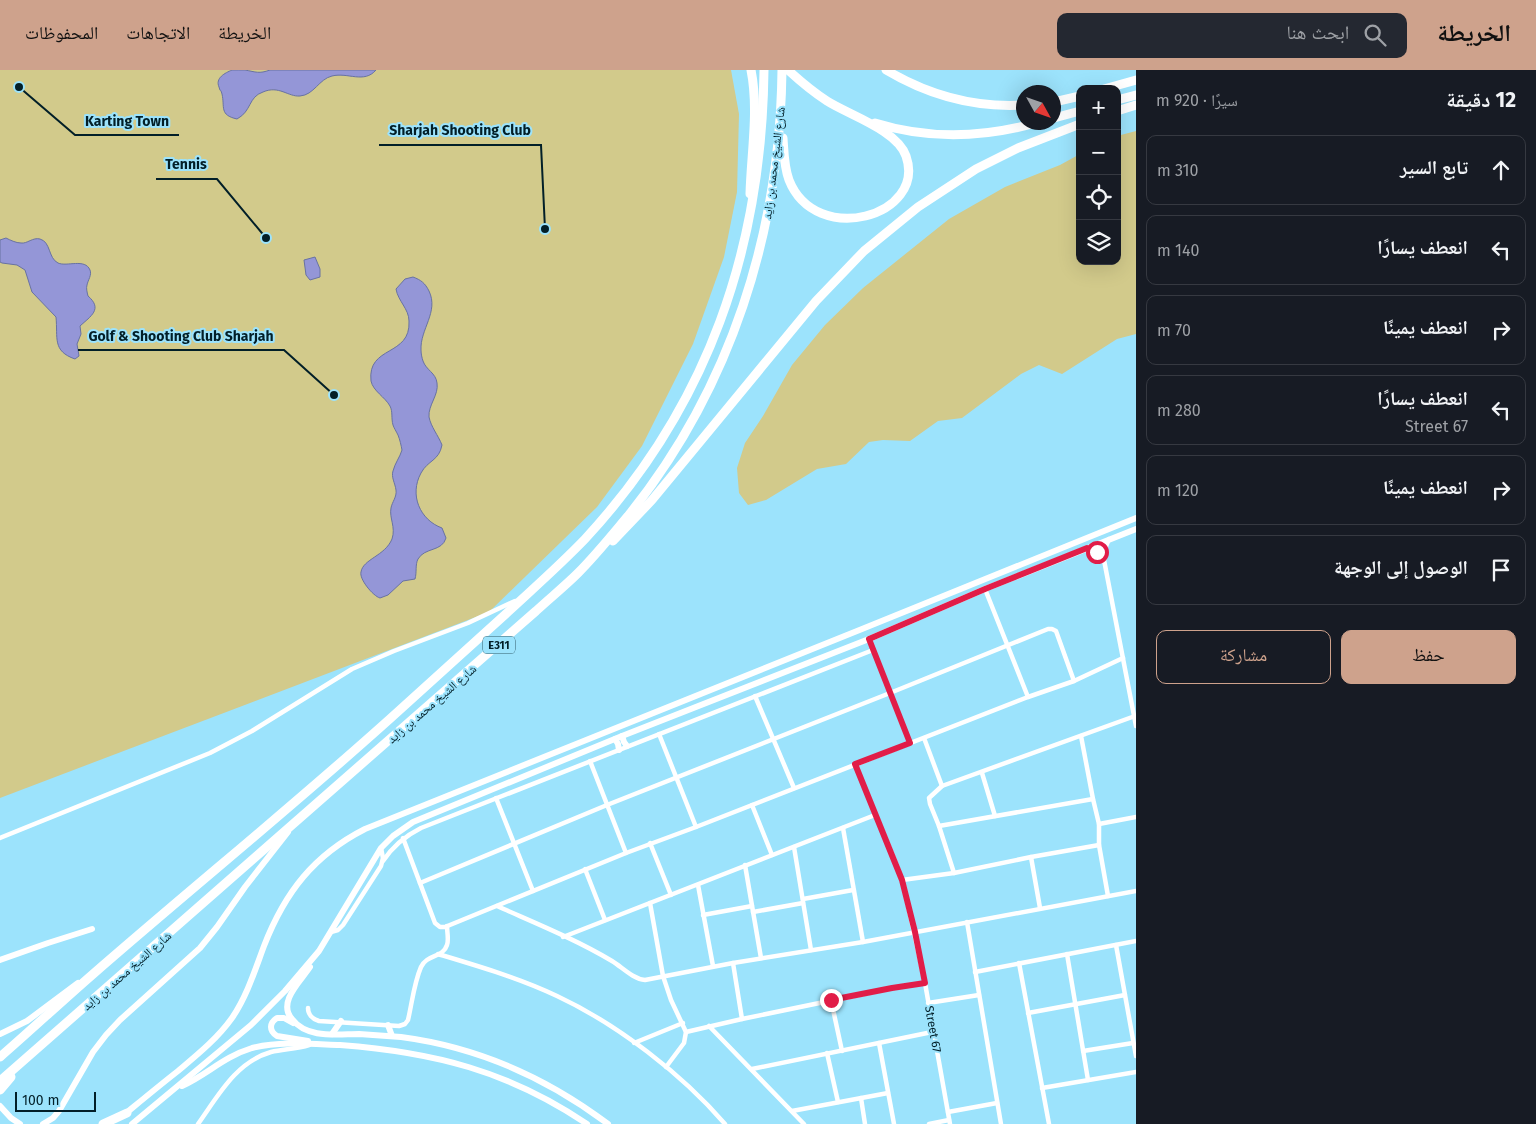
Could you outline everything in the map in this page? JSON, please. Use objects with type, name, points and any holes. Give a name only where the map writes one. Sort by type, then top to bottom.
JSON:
[{"type":"highway","points":[[750,222],[754,126],[754,90],[751,70]]},
{"type":"highway","name":"شارع الشيخ محمد بن زايد","points":[[0,1058],[92,975],[371,736],[523,598],[565,559],[601,521],[634,480],[667,430],[696,377],[718,329],[737,272],[750,222],[761,144],[764,70]]},
{"type":"highway","name":"شارع الشيخ محمد بن زايد","points":[[0,1081],[497,647],[578,573],[628,516],[686,433],[720,366],[747,295],[761,247],[775,173],[781,116],[782,70]]},
{"type":"highway","points":[[781,116],[786,173],[799,196],[812,208],[828,216],[844,219],[867,216],[889,205],[900,194],[909,174],[907,159],[901,146],[890,136],[814,92],[788,70]]},
{"type":"highway","points":[[886,70],[918,86],[955,99],[994,105],[1016,105]]},
{"type":"highway","points":[[1118,85],[1136,80]]},
{"type":"highway","points":[[1121,99],[1136,95]]},
{"type":"highway","points":[[1061,100],[1076,97]]},
{"type":"highway","points":[[1121,110],[1136,105]]},
{"type":"highway","points":[[1061,116],[1076,112]]},
{"type":"highway","points":[[858,117],[909,131],[948,136],[987,134],[1016,128]]},
{"type":"highway","points":[[578,573],[617,538],[646,507],[816,301],[847,267],[870,246],[918,207],[976,169],[1032,142],[1076,126]]},
{"type":"highway","points":[[0,1090],[23,1061]]},
{"type":"highway","points":[[103,1124],[126,1113]]},
{"type":"main road","points":[[112,1124],[202,1050],[225,1028],[242,1001],[272,927],[288,897],[309,869],[335,846],[350,836],[1136,518]]},
{"type":"main road","points":[[298,1026],[289,1016],[287,1001],[290,995],[310,968],[381,848],[399,831],[420,818],[869,639],[985,589],[1136,529]]},
{"type":"main road","points":[[619,738],[627,746]]},
{"type":"main road","points":[[619,738],[619,750]]},
{"type":"main road","points":[[43,1124],[53,1118],[59,1111],[106,1035],[200,948],[218,927],[245,887],[291,826]]},
{"type":"main road","points":[[0,960],[92,929]]},
{"type":"main road","points":[[132,1124],[262,1014],[285,992],[319,951]]},
{"type":"main road","points":[[0,1034],[27,1021],[73,986],[92,975]]},
{"type":"main road","points":[[313,1044],[304,1040],[277,1036],[273,1033],[271,1027],[273,1020],[279,1017],[284,1018],[307,1030],[332,1034],[392,1036],[436,1043],[469,1052],[499,1062],[553,1087],[608,1124]]},
{"type":"main road","points":[[332,1034],[341,1021]]},
{"type":"main road","points":[[388,1026],[392,1036]]},
{"type":"main road","points":[[175,1089],[226,1058],[274,1044],[313,1044],[401,1051],[462,1064],[492,1074],[521,1086],[587,1124]]},
{"type":"main road","points":[[0,1106],[11,1118],[20,1124]]},
{"type":"street","points":[[1110,539],[1105,549],[1104,560],[1136,726]]},
{"type":"street","points":[[1087,548],[1097,552],[1104,560]]},
{"type":"street","points":[[985,589],[1028,697]]},
{"type":"street","points":[[0,838],[210,753],[252,731],[352,669],[468,623],[523,598]]},
{"type":"street","points":[[420,883],[607,805],[1048,629],[1054,630],[1074,681]]},
{"type":"street","points":[[869,639],[910,743]]},
{"type":"street","points":[[331,932],[338,930],[343,925],[392,849],[403,838],[422,828],[873,650]]},
{"type":"street","points":[[403,838],[435,923],[440,927],[447,926],[650,843],[1074,681],[1124,658]]},
{"type":"street","points":[[1129,689],[1136,688]]},
{"type":"street","points":[[755,696],[772,740],[794,788]]},
{"type":"street","points":[[954,873],[929,801],[931,795],[942,786],[1135,716]]},
{"type":"street","points":[[659,734],[696,827]]},
{"type":"street","points":[[1081,736],[1099,824],[1099,845],[1108,896]]},
{"type":"street","points":[[924,738],[942,786]]},
{"type":"street","points":[[590,761],[626,853]]},
{"type":"street","name":"Street 67","points":[[855,764],[902,880],[925,983],[949,1122]]},
{"type":"street","points":[[982,773],[995,816]]},
{"type":"street","points":[[496,798],[533,890]]},
{"type":"street","points":[[939,826],[1093,798]]},
{"type":"street","points":[[752,805],[772,855]]},
{"type":"street","points":[[563,937],[875,815]]},
{"type":"street","points":[[1099,824],[1136,817]]},
{"type":"street","points":[[843,828],[863,942]]},
{"type":"street","points":[[650,843],[671,894]]},
{"type":"street","points":[[902,880],[954,873],[1099,845]]},
{"type":"street","points":[[794,847],[811,950]]},
{"type":"street","points":[[381,848],[383,861]]},
{"type":"street","points":[[1031,857],[1040,908]]},
{"type":"street","points":[[745,866],[762,958]]},
{"type":"street","points":[[585,869],[605,920]]},
{"type":"street","points":[[698,884],[713,966]]},
{"type":"street","points":[[753,912],[853,890]]},
{"type":"street","points":[[497,906],[603,956],[641,980],[1136,892]]},
{"type":"street","points":[[650,903],[663,976],[671,1000],[686,1032],[684,1043],[666,1067]]},
{"type":"street","points":[[704,916],[752,906]]},
{"type":"street","points":[[967,922],[1001,1124]]},
{"type":"street","points":[[308,1008],[310,1015],[316,1020],[401,1026],[407,1022],[422,964],[429,958],[443,952],[447,946],[447,926]]},
{"type":"street","points":[[975,972],[1136,941]]},
{"type":"street","points":[[1116,944],[1136,1056]]},
{"type":"street","points":[[438,954],[502,974],[550,993],[595,1016],[666,1067],[703,1100],[725,1124]]},
{"type":"street","points":[[1067,954],[1088,1080]]},
{"type":"street","points":[[733,963],[742,1019]]},
{"type":"street","points":[[1019,963],[1049,1124]]},
{"type":"street","points":[[686,1032],[831,1000],[925,983]]},
{"type":"street","points":[[928,1003],[979,995]]},
{"type":"street","points":[[1028,1013],[1124,995]]},
{"type":"street","points":[[831,1000],[842,1051]]},
{"type":"street","points":[[1128,1015],[1136,1014]]},
{"type":"street","points":[[634,1043],[683,1023]]},
{"type":"street","points":[[709,1026],[804,1124]]},
{"type":"street","points":[[752,1069],[932,1032]]},
{"type":"street","points":[[879,1043],[894,1124]]},
{"type":"street","points":[[1084,1051],[1134,1043]]},
{"type":"street","points":[[198,1124],[231,1078],[249,1062],[270,1053],[313,1044]]},
{"type":"street","points":[[827,1054],[838,1102]]},
{"type":"street","points":[[1042,1088],[1136,1072]]},
{"type":"street","points":[[792,1111],[888,1093]]},
{"type":"street","points":[[861,1098],[865,1124]]},
{"type":"street","points":[[948,1112],[997,1103]]},
{"type":"street","points":[[929,1124],[949,1122]]},
{"type":"shaded area","points":[[0,70],[731,70],[739,114],[737,192],[724,257],[693,344],[642,446],[597,507],[489,612],[0,798]]},
{"type":"shaded area","points":[[1136,131],[1136,334],[1117,339],[1062,374],[1039,365],[1021,374],[962,418],[938,421],[910,441],[883,440],[869,442],[846,464],[817,469],[766,500],[748,505],[739,493],[737,468],[745,443],[792,365],[825,325],[863,288],[949,219],[1005,187],[1060,165],[1076,156],[1076,265],[1121,265],[1121,135]]},
{"type":"water","points":[[232,70],[260,72],[270,70],[376,70],[371,74],[361,77],[332,76],[323,80],[309,93],[300,96],[279,90],[263,92],[255,97],[242,116],[237,119],[225,113],[222,94],[218,84],[221,76]]},
{"type":"water","points":[[6,238],[21,243],[40,239],[46,243],[53,258],[58,263],[84,264],[88,266],[91,274],[87,290],[88,296],[95,305],[95,309],[91,316],[80,326],[81,334],[77,344],[79,356],[75,359],[59,348],[56,317],[32,292],[25,270],[17,265],[0,262],[0,240]]},
{"type":"water","points":[[315,257],[320,269],[320,277],[310,280],[306,275],[304,260]]},
{"type":"water","points":[[413,277],[424,284],[429,291],[431,299],[431,313],[421,342],[421,351],[424,364],[436,380],[437,387],[429,417],[442,445],[436,457],[421,473],[416,490],[417,498],[423,513],[434,524],[442,528],[446,538],[441,546],[421,555],[418,559],[415,579],[403,581],[388,595],[380,598],[367,587],[362,579],[361,572],[366,564],[389,545],[392,539],[391,512],[396,493],[393,473],[402,450],[399,437],[393,425],[390,406],[372,385],[372,370],[376,362],[397,346],[408,332],[409,317],[396,289],[405,279]]},
{"type":"place","name":"Karting Town","points":[[19,87]]},
{"type":"place","name":"Sharjah Shooting Club","points":[[545,229]]},
{"type":"place","name":"Tennis","points":[[266,238]]},
{"type":"place","name":"Golf & Shooting Club Sharjah","points":[[334,395]]},
{"type":"route","points":[[831,1000],[925,983],[902,880],[855,764],[910,743],[869,639],[1087,548],[1097,552]]}]
